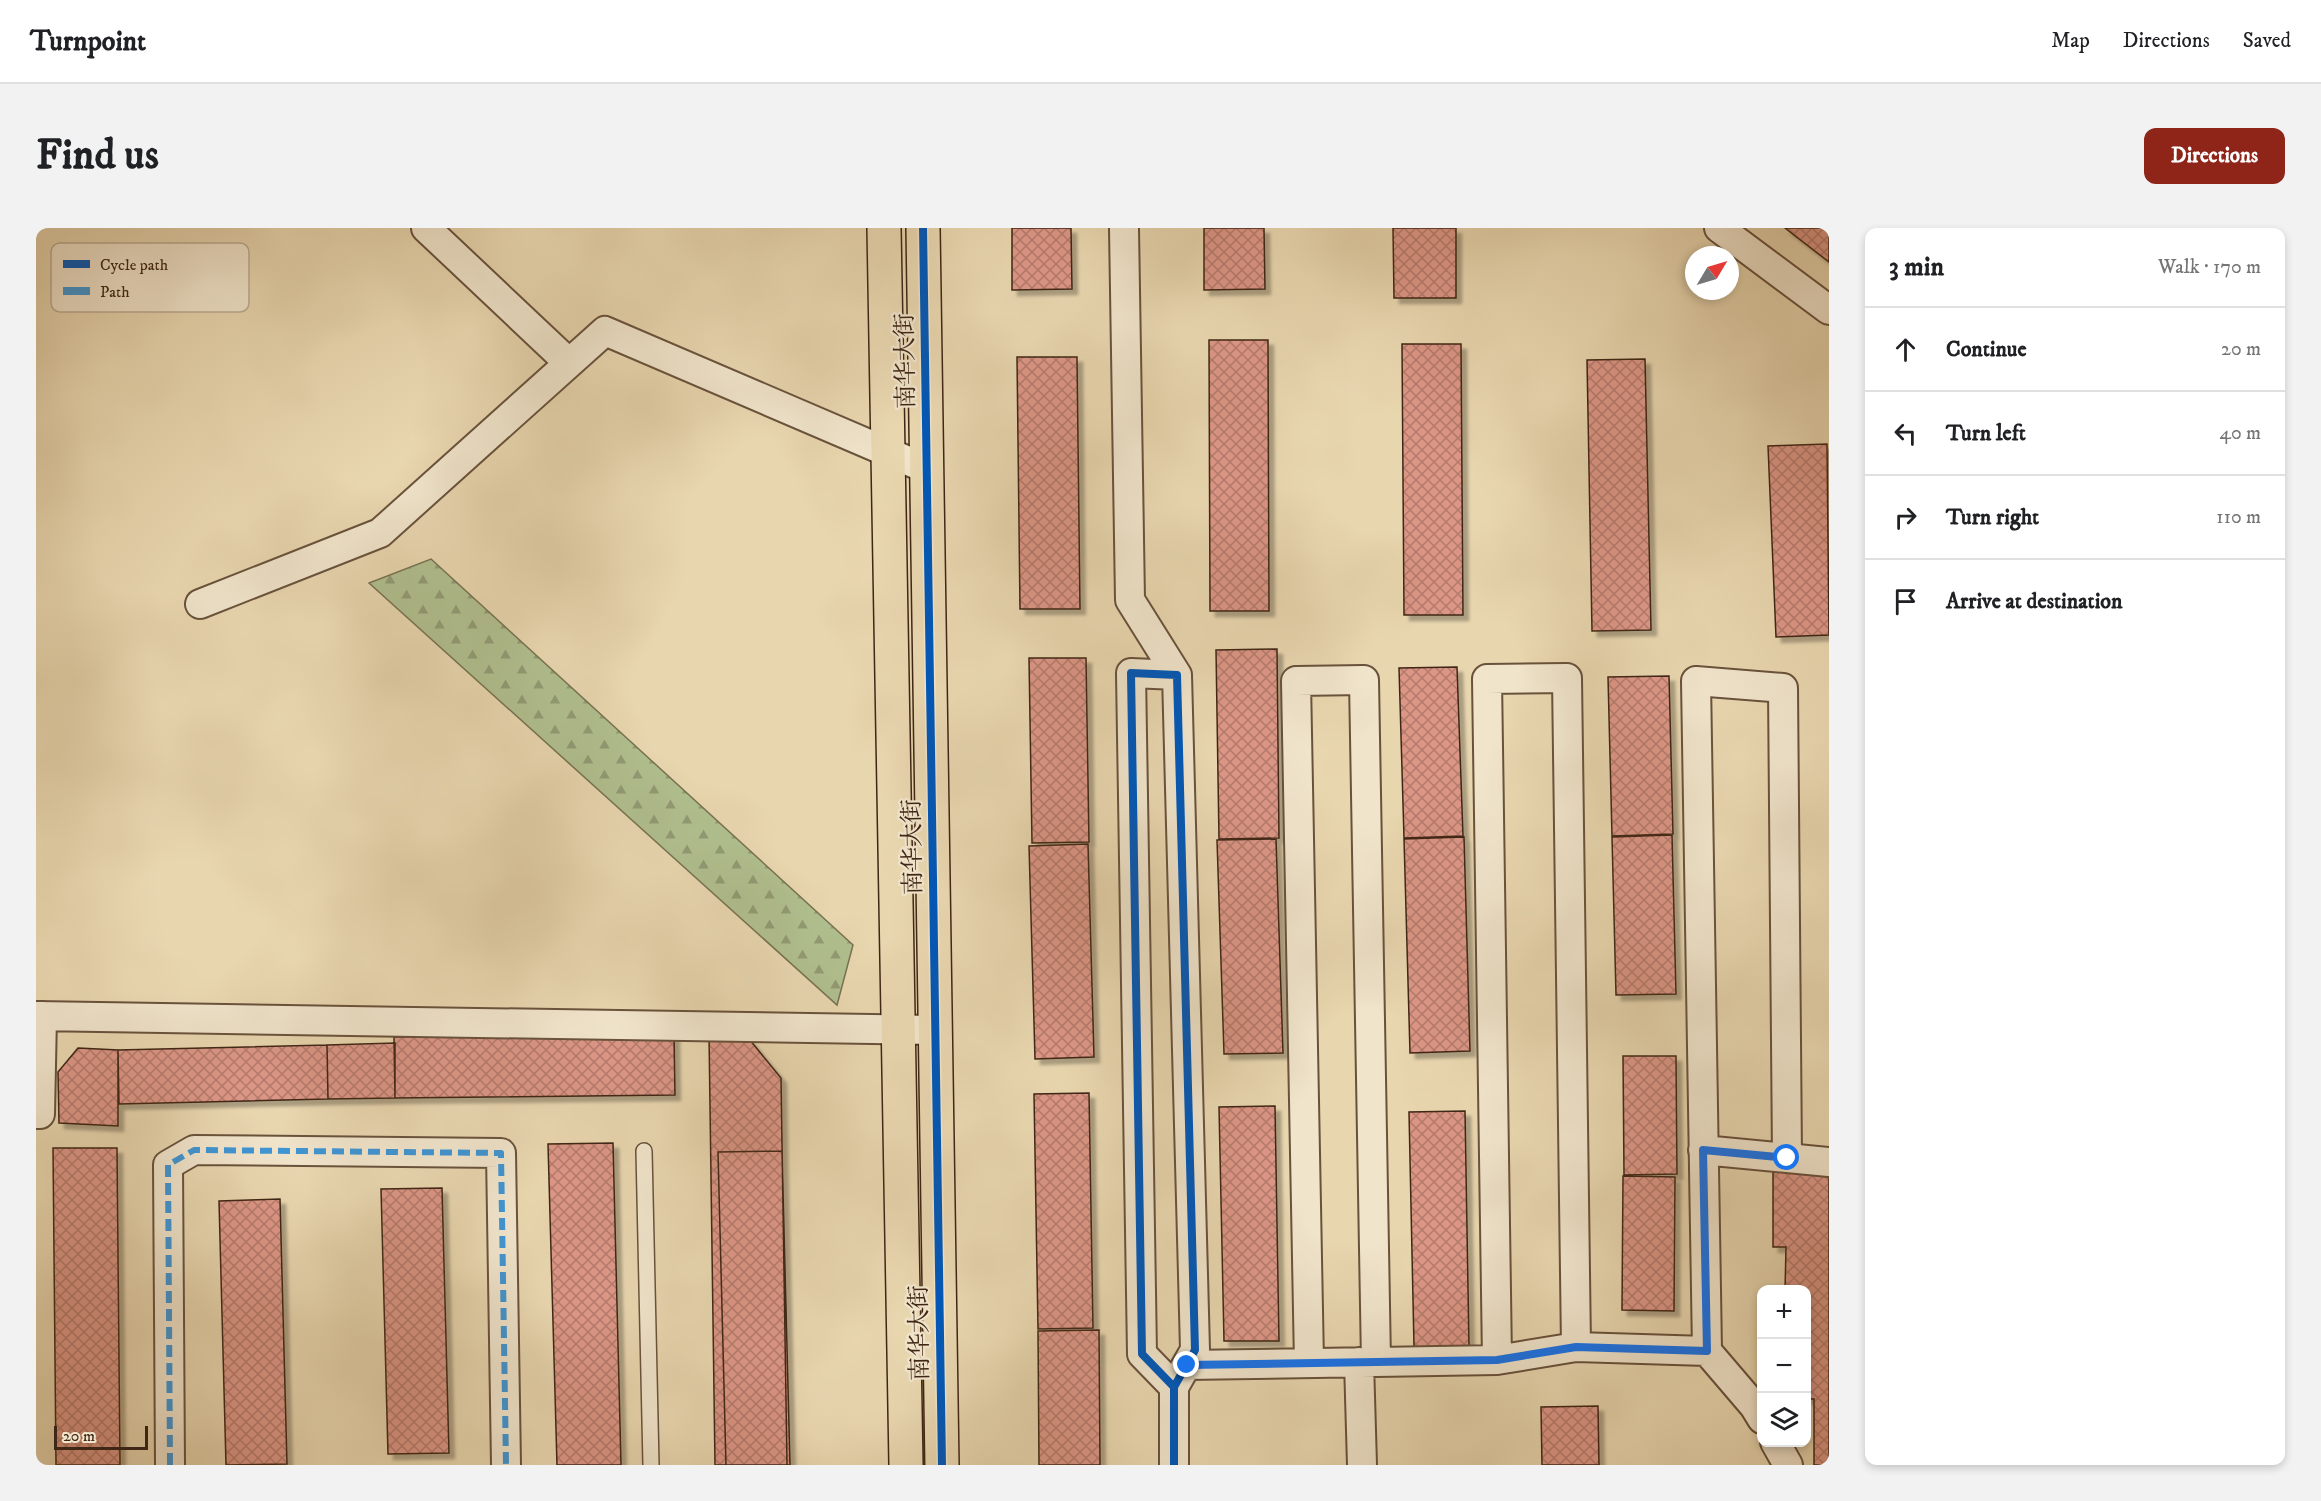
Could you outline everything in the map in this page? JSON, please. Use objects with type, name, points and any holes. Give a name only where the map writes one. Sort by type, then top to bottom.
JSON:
[{"type":"highway","name":"南华大街","points":[[884,228],[906,1465]]},
{"type":"highway","name":"南华大街","points":[[923,228],[942,1465]]},
{"type":"street","points":[[426,228],[569,363]]},
{"type":"street","points":[[1124,228],[1130,600],[1177,675],[1195,1350],[1180,1376],[1174,1465]]},
{"type":"street","points":[[1719,228],[1829,310]]},
{"type":"street","points":[[200,604],[380,533],[605,331],[927,470]]},
{"type":"street","points":[[1177,675],[1131,673],[1142,1354],[1180,1376],[1309,1363],[1497,1360],[1576,1347],[1707,1351]]},
{"type":"street","points":[[1497,1360],[1487,679],[1567,678],[1576,1347]]},
{"type":"street","points":[[1309,1363],[1296,681],[1364,680],[1368,1362],[1362,1465]]},
{"type":"street","points":[[1757,1412],[1707,1351],[1696,681],[1782,688],[1787,1158]]},
{"type":"street","points":[[36,1114],[40,1114],[39,1016],[935,1030]]},
{"type":"street","points":[[170,1465],[168,1165],[194,1150],[501,1153],[506,1465]]},
{"type":"street","points":[[1703,1150],[1829,1162]]},
{"type":"street","points":[[1777,1447],[1788,1465]]},
{"type":"lane","points":[[644,1151],[651,1465]]},
{"type":"green space","points":[[431,559],[853,945],[837,1005],[369,583]]},
{"type":"building","points":[[1012,228],[1071,228],[1072,289],[1012,290]]},
{"type":"building","points":[[1204,228],[1264,228],[1265,289],[1204,290]]},
{"type":"building","points":[[1393,228],[1456,228],[1456,298],[1394,298]]},
{"type":"building","points":[[1785,228],[1829,228],[1829,262]]},
{"type":"building","points":[[1209,340],[1268,340],[1269,611],[1210,611]]},
{"type":"building","points":[[1402,344],[1461,344],[1463,615],[1404,615]]},
{"type":"building","points":[[1017,357],[1077,357],[1080,609],[1020,609]]},
{"type":"building","points":[[1645,359],[1651,630],[1592,631],[1587,360]]},
{"type":"building","points":[[1827,444],[1829,635],[1776,637],[1768,446]]},
{"type":"building","points":[[1277,649],[1279,838],[1219,839],[1216,650]]},
{"type":"building","points":[[1029,658],[1086,658],[1089,842],[1032,843]]},
{"type":"building","points":[[1457,667],[1463,836],[1404,838],[1399,668]]},
{"type":"building","points":[[1669,676],[1673,834],[1612,836],[1608,677]]},
{"type":"building","points":[[1672,835],[1676,994],[1616,995],[1612,837]]},
{"type":"building","points":[[1464,837],[1470,1051],[1410,1053],[1404,839]]},
{"type":"building","points":[[1276,839],[1283,1053],[1224,1054],[1217,840]]},
{"type":"building","points":[[1088,844],[1094,1057],[1035,1059],[1029,846]]},
{"type":"building","points":[[674,1034],[675,1095],[395,1098],[394,1037]]},
{"type":"building","points":[[709,1034],[745,1034],[781,1078],[787,1465],[715,1465]]},
{"type":"building","points":[[395,1043],[395,1098],[328,1099],[327,1045]]},
{"type":"building","points":[[327,1045],[328,1099],[119,1104],[118,1050]]},
{"type":"building","points":[[78,1048],[118,1050],[118,1126],[59,1123],[58,1072]]},
{"type":"building","points":[[1623,1056],[1676,1056],[1677,1174],[1624,1175]]},
{"type":"building","points":[[1089,1093],[1093,1328],[1038,1329],[1034,1094]]},
{"type":"building","points":[[1275,1106],[1279,1341],[1224,1341],[1219,1107]]},
{"type":"building","points":[[1465,1111],[1469,1346],[1414,1347],[1409,1112]]},
{"type":"building","points":[[613,1143],[621,1465],[557,1465],[548,1144]]},
{"type":"building","points":[[53,1148],[117,1148],[120,1465],[56,1465]]},
{"type":"building","points":[[782,1151],[790,1465],[726,1465],[718,1152]]},
{"type":"building","points":[[1773,1171],[1829,1172],[1829,1465],[1814,1465],[1814,1399],[1811,1399],[1811,1285],[1785,1285],[1786,1247],[1773,1247]]},
{"type":"building","points":[[1623,1176],[1675,1177],[1674,1311],[1622,1310]]},
{"type":"building","points":[[442,1188],[449,1453],[388,1454],[381,1189]]},
{"type":"building","points":[[280,1199],[287,1464],[226,1465],[219,1201]]},
{"type":"building","points":[[1099,1330],[1100,1465],[1039,1465],[1038,1331]]},
{"type":"building","points":[[1598,1406],[1599,1465],[1542,1465],[1541,1407]]},
{"type":"marked path","points":[[170,1465],[168,1165],[194,1150],[501,1153],[506,1465]]},
{"type":"cycle path","points":[[923,228],[942,1465]]},
{"type":"cycle path","points":[[1174,1387],[1142,1354],[1131,673],[1177,675],[1195,1350],[1174,1387],[1174,1465]]},
{"type":"route","points":[[1187,1365],[1497,1360],[1576,1347],[1707,1351],[1703,1150],[1787,1158]]}]
